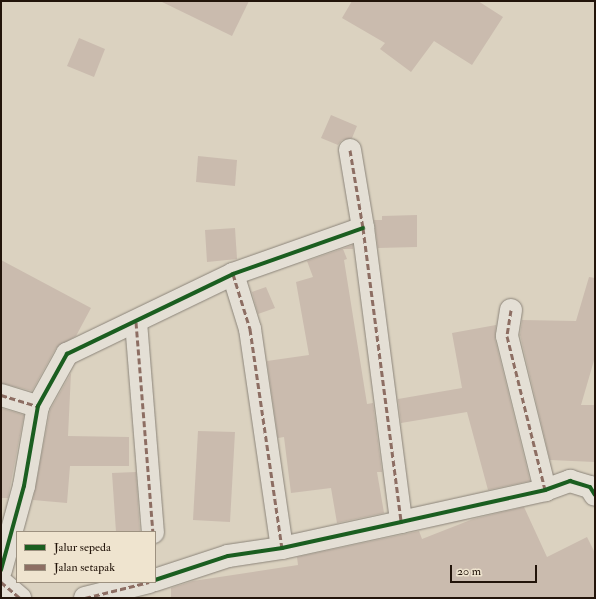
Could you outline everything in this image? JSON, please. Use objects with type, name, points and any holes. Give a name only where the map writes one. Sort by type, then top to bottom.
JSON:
[{"type":"street","points":[[350,150],[363,228],[401,522]]},
{"type":"street","points":[[1,570],[24,486],[38,406],[67,354],[233,274],[363,228]]},
{"type":"street","points":[[233,274],[250,329],[282,548]]},
{"type":"street","points":[[510,310],[507,336],[545,490]]},
{"type":"street","points":[[136,322],[153,531]]},
{"type":"street","points":[[1,395],[38,406]]},
{"type":"street","points":[[156,580],[228,556],[282,548],[401,522],[545,490],[570,481],[590,487],[595,495]]},
{"type":"street","points":[[1,582],[20,598]]},
{"type":"street","points":[[85,598],[145,583]]},
{"type":"building","points":[[160,1],[249,1],[232,36]]},
{"type":"building","points":[[352,1],[478,1],[503,17],[472,65],[434,41],[411,72],[380,49],[385,43],[342,18]]},
{"type":"building","points":[[79,38],[105,49],[94,77],[67,66]]},
{"type":"building","points":[[331,115],[357,126],[352,138],[342,140],[338,145],[321,138]]},
{"type":"building","points":[[198,156],[237,160],[235,186],[196,182]]},
{"type":"building","points":[[417,215],[417,247],[378,248],[374,220],[382,220],[382,216]]},
{"type":"building","points":[[235,228],[237,259],[207,262],[205,230]]},
{"type":"building","points":[[353,245],[353,249],[343,249],[347,259],[344,260],[367,404],[373,403],[382,472],[377,472],[384,513],[337,523],[331,488],[291,493],[284,437],[278,438],[267,361],[309,355],[296,282],[313,277],[307,261]]},
{"type":"building","points":[[1,260],[91,308],[76,336],[56,348],[32,391],[1,383]]},
{"type":"building","points":[[589,277],[595,278],[595,357],[581,405],[595,405],[595,462],[550,460],[520,335],[522,320],[576,321]]},
{"type":"building","points":[[266,287],[275,308],[258,314],[252,292]]},
{"type":"building","points":[[496,325],[495,339],[530,481],[488,490],[467,412],[401,423],[398,399],[462,388],[452,333]]},
{"type":"building","points":[[71,373],[68,436],[129,437],[129,466],[70,466],[67,503],[33,500],[50,410]]},
{"type":"building","points":[[1,408],[24,415],[8,498],[1,498]]},
{"type":"building","points":[[198,431],[235,432],[230,522],[193,520]]},
{"type":"building","points":[[136,472],[140,531],[116,531],[112,473]]},
{"type":"building","points":[[524,507],[547,557],[587,537],[595,553],[595,598],[171,598],[171,588],[193,581],[298,565],[297,557],[419,531],[422,539],[473,519]]},
{"type":"marked path","points":[[350,150],[363,228],[401,522]]},
{"type":"marked path","points":[[233,274],[250,329],[282,548]]},
{"type":"marked path","points":[[511,310],[507,336],[545,490]]},
{"type":"marked path","points":[[136,322],[153,531]]},
{"type":"marked path","points":[[1,395],[38,406]]},
{"type":"marked path","points":[[1,582],[20,598]]},
{"type":"marked path","points":[[85,598],[145,583]]},
{"type":"cycle path","points":[[1,570],[24,486],[38,406],[67,354],[233,274],[363,228]]},
{"type":"cycle path","points":[[156,580],[228,556],[282,548],[401,522],[545,490],[570,481],[590,487],[595,495]]}]
